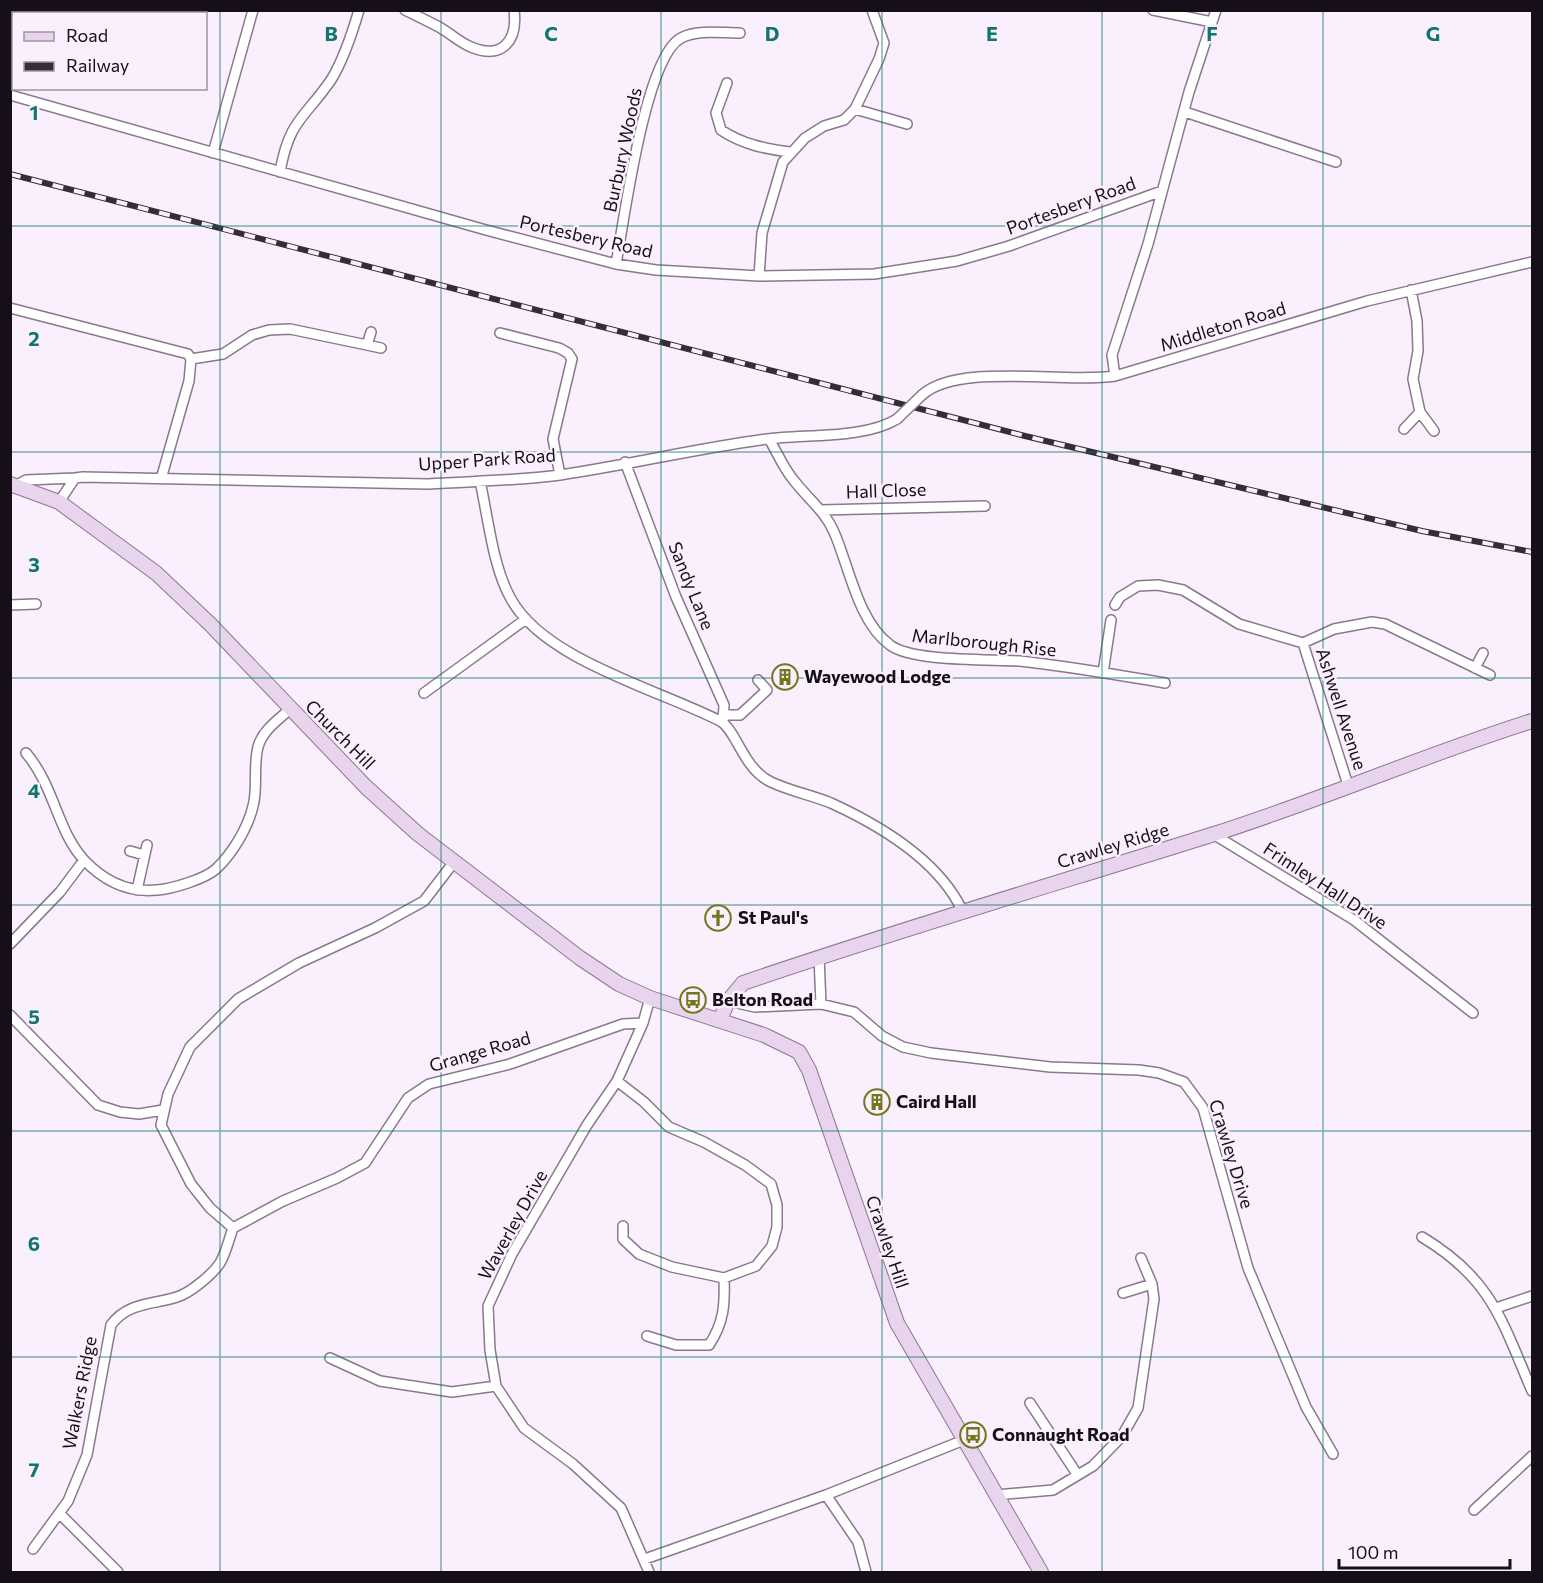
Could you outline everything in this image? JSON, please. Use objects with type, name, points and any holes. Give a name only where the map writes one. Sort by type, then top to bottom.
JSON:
[{"type":"street","points":[[213,153],[253,10]]},
{"type":"street","points":[[280,172],[285,145],[296,122],[336,71],[359,10]]},
{"type":"street","points":[[405,10],[444,29],[468,46],[494,51],[504,47],[512,37],[516,27],[514,10]]},
{"type":"street","points":[[759,276],[762,233],[775,182],[783,162],[805,138],[824,126],[844,120],[855,109],[884,43],[872,10]]},
{"type":"street","points":[[1153,10],[1212,22]]},
{"type":"street","points":[[1115,376],[1112,355],[1148,244],[1216,10]]},
{"type":"street","name":"Burbury Woods","points":[[616,264],[641,132],[656,75],[669,49],[681,38],[705,33],[740,33]]},
{"type":"street","points":[[727,83],[716,113],[721,130],[734,139],[760,148],[790,153]]},
{"type":"street","name":"Portesbery Road","points":[[10,95],[616,264],[656,270],[759,276],[874,274],[957,261],[1031,239],[1162,191]]},
{"type":"street","points":[[855,109],[906,124]]},
{"type":"street","points":[[1185,112],[1336,162]]},
{"type":"street","name":"Middleton Road","points":[[897,419],[934,387],[968,378],[1092,380],[1115,376],[1410,290],[1533,262]]},
{"type":"street","points":[[1410,290],[1417,321],[1418,351],[1413,379],[1419,412],[1434,430]]},
{"type":"street","points":[[10,308],[188,354],[191,359],[189,381],[161,479]]},
{"type":"street","points":[[191,359],[223,354],[252,335],[269,330],[290,329],[381,348]]},
{"type":"street","points":[[367,345],[371,332]]},
{"type":"street","points":[[500,333],[559,348],[568,353],[572,359],[553,439],[560,475]]},
{"type":"street","points":[[1404,429],[1419,412]]},
{"type":"street","name":"Upper Park Road","points":[[14,484],[26,480],[75,478],[428,484],[480,481],[560,475],[769,439],[857,431],[888,425],[897,419]]},
{"type":"street","name":"Marlborough Rise","points":[[769,439],[792,478],[821,510],[834,531],[848,576],[877,635],[891,647],[926,655],[1022,662],[1165,682]]},
{"type":"street","name":"Sandy Lane","points":[[625,462],[676,597],[724,705],[723,719],[754,770],[769,781],[845,810],[892,838],[947,885],[962,910]]},
{"type":"street","points":[[59,502],[75,478]]},
{"type":"street","points":[[480,481],[499,566],[510,599],[526,619],[546,637],[637,685],[723,719],[740,715],[767,690],[758,680]]},
{"type":"street","name":"Church Hill","points":[[14,484],[59,502],[126,549],[177,592],[366,787],[454,862],[580,958],[619,984],[650,998]]},
{"type":"street","name":"Hall Close","points":[[821,510],[985,506]]},
{"type":"street","name":"Ashwell Avenue","points":[[1115,605],[1120,597],[1138,586],[1158,585],[1183,590],[1239,624],[1303,643],[1334,629],[1372,622],[1400,631],[1490,675]]},
{"type":"street","points":[[10,605],[36,604]]},
{"type":"street","points":[[424,693],[526,619]]},
{"type":"street","points":[[1103,673],[1110,621]]},
{"type":"street","name":"Ashwell Avenue","points":[[1303,643],[1348,785]]},
{"type":"street","points":[[1475,668],[1483,653]]},
{"type":"street","points":[[26,753],[45,781],[69,838],[84,860],[110,883],[137,890],[167,890],[215,870],[239,838],[253,806],[258,746],[269,728],[289,710]]},
{"type":"street","name":"Crawley Ridge","points":[[720,1020],[728,1001],[743,983],[962,910],[1213,834],[1467,742],[1533,721]]},
{"type":"street","name":"Frimley Hall Drive","points":[[1213,834],[1354,920],[1473,1012]]},
{"type":"street","points":[[129,851],[146,850],[137,890]]},
{"type":"street","points":[[10,944],[60,892],[84,860]]},
{"type":"street","points":[[233,1228],[210,1208],[190,1184],[161,1125],[163,1110],[190,1047],[238,999],[299,963],[375,928],[424,902],[454,862]]},
{"type":"street","points":[[819,957],[821,1004]]},
{"type":"street","name":"Crawley Hill","points":[[650,998],[764,1035],[799,1052],[809,1070],[897,1323],[1041,1572]]},
{"type":"street","name":"Waverley Drive","points":[[649,1572],[621,1508],[573,1464],[524,1428],[496,1386],[490,1350],[488,1306],[512,1254],[587,1125],[617,1081],[643,1023],[650,998]]},
{"type":"street","name":"Crawley Drive","points":[[728,1001],[755,1007],[821,1004],[854,1011],[882,1036],[903,1047],[922,1051],[1050,1067],[1149,1071],[1174,1077],[1188,1085],[1203,1108],[1248,1268],[1306,1407],[1333,1454]]},
{"type":"street","points":[[10,1015],[98,1105],[120,1112],[139,1114],[163,1110]]},
{"type":"street","name":"Grange Road","points":[[233,1228],[283,1201],[338,1178],[364,1163],[408,1098],[429,1084],[510,1064],[623,1024],[643,1023]]},
{"type":"street","points":[[617,1081],[644,1102],[669,1127],[704,1142],[745,1165],[771,1184],[777,1205],[777,1227],[771,1246],[756,1266],[724,1278],[672,1267],[639,1254],[622,1239],[623,1226]]},
{"type":"street","name":"Walkers Ridge","points":[[33,1549],[60,1514],[87,1455],[111,1325],[117,1316],[134,1306],[178,1297],[200,1283],[219,1264],[233,1228]]},
{"type":"street","points":[[1422,1237],[1452,1254],[1472,1274],[1496,1308],[1533,1391]]},
{"type":"street","points":[[996,1495],[1053,1490],[1093,1466],[1122,1436],[1138,1408],[1154,1299],[1152,1284],[1141,1258]]},
{"type":"street","points":[[647,1336],[676,1346],[709,1345],[718,1331],[725,1311],[724,1278]]},
{"type":"street","points":[[1123,1293],[1152,1284]]},
{"type":"street","points":[[1496,1308],[1533,1296]]},
{"type":"street","points":[[330,1358],[380,1381],[452,1392],[496,1386]]},
{"type":"street","points":[[1030,1403],[1077,1474]]},
{"type":"street","points":[[645,1559],[826,1495],[964,1440]]},
{"type":"street","points":[[1474,1510],[1533,1456]]},
{"type":"street","points":[[826,1495],[858,1542],[866,1572]]},
{"type":"street","points":[[60,1514],[118,1572]]},
{"type":"railway","points":[[10,174],[1025,436],[1422,531],[1532,552]]},
{"type":"place","name":"Wayewood Lodge","points":[[785,677]]},
{"type":"place","name":"St Paul's","points":[[718,918]]},
{"type":"place","name":"Belton Road","points":[[693,1000]]},
{"type":"place","name":"Caird Hall","points":[[877,1102]]},
{"type":"place","name":"Connaught Road","points":[[973,1435]]}]
